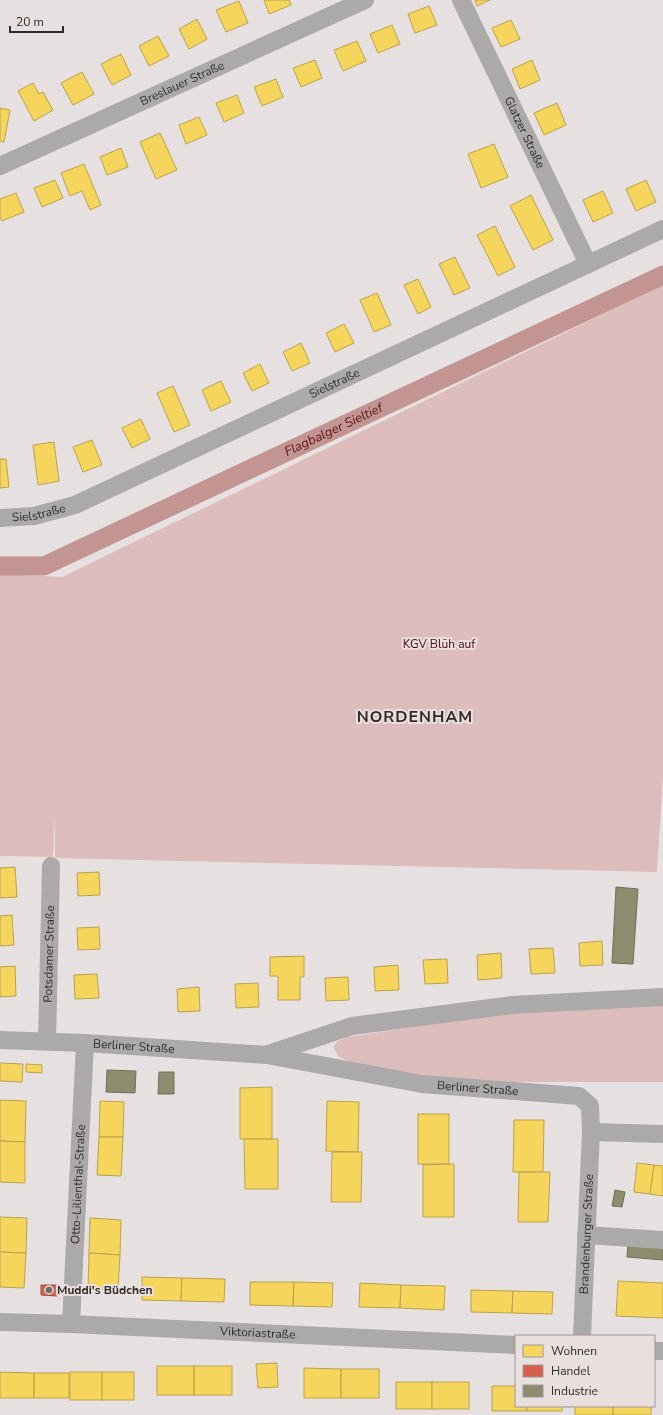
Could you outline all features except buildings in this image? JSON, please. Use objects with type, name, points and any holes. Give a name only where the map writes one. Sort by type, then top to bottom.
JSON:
[{"type":"street","name":"Breslauer Straße","points":[[0,166],[365,0]]},
{"type":"street","name":"Glatzer Straße","points":[[461,0],[588,264]]},
{"type":"street","name":"Sielstraße","points":[[0,518],[34,516],[75,505],[663,229]]},
{"type":"street","name":"Potsdamer Straße","points":[[47,1042],[51,866]]},
{"type":"street","name":"Berliner Straße","points":[[268,1055],[352,1026],[512,1005],[663,997]]},
{"type":"street","name":"Berliner Straße","points":[[0,1040],[85,1043],[268,1055],[422,1084],[579,1096],[590,1106],[591,1132]]},
{"type":"street","name":"Otto-Lilienthal-Straße","points":[[71,1324],[85,1043]]},
{"type":"street","points":[[591,1132],[663,1134]]},
{"type":"street","name":"Brandenburger Straße","points":[[582,1335],[591,1132]]},
{"type":"street","points":[[586,1235],[663,1240]]},
{"type":"street","name":"Viktoriastraße","points":[[0,1322],[515,1345]]},
{"type":"green space","name":"KGV Blüh auf","points":[[663,285],[663,775],[657,872],[55,858],[55,815],[53,857],[0,856],[0,574],[62,577]]},
{"type":"green space","points":[[663,1003],[663,1082],[492,1082],[412,1075],[352,1063],[339,1057],[333,1047],[338,1041],[348,1037],[510,1012]]},
{"type":"waterway","name":"Flagbalger Sieltief","points":[[0,566],[44,566],[663,275]]},
{"type":"place","name":"Muddi's Büdchen","points":[[49,1290]]},
{"type":"district","name":"NORDENHAM","points":[[415,717]]}]
